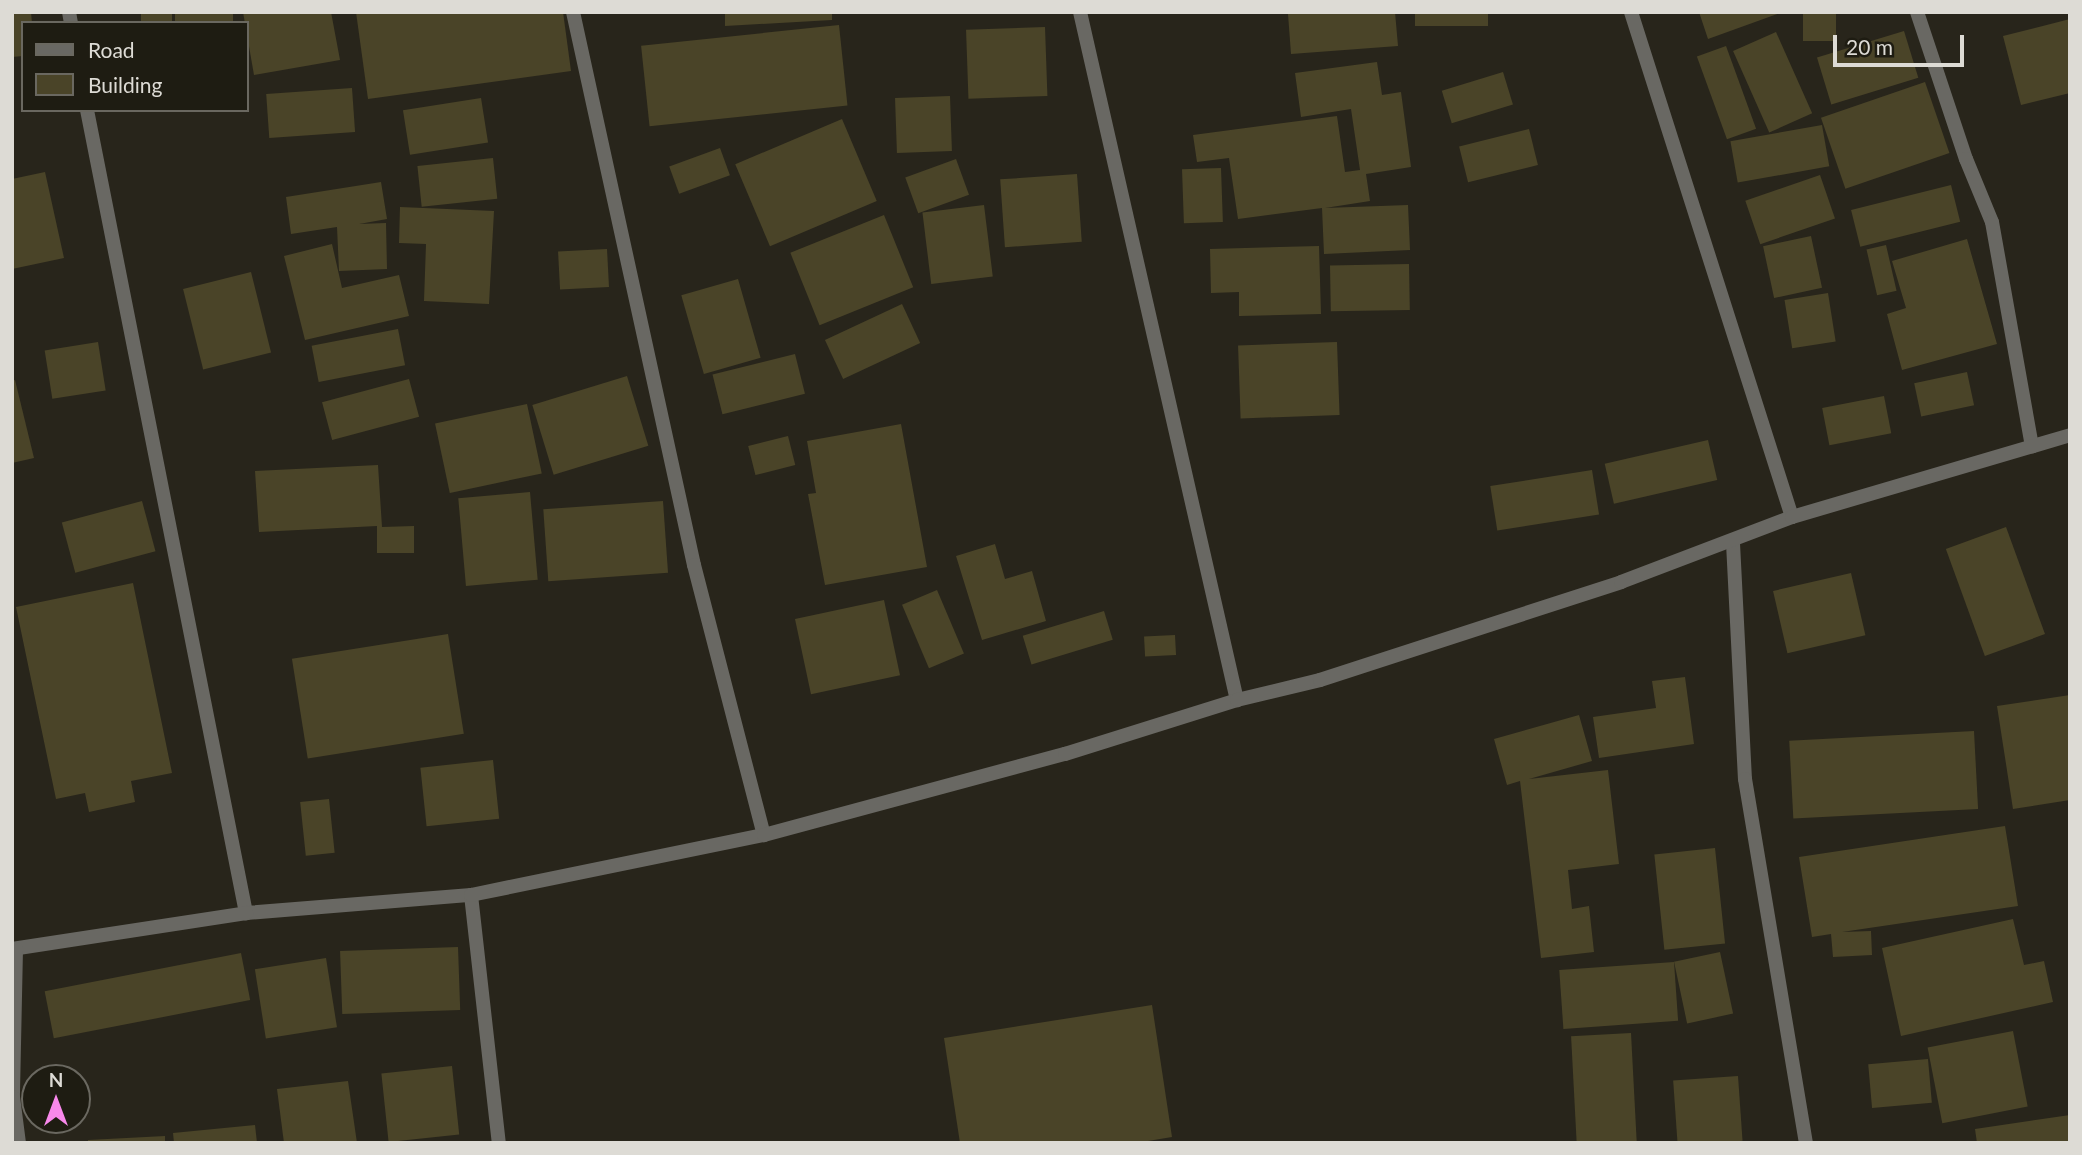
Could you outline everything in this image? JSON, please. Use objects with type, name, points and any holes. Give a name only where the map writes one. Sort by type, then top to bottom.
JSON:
[{"type":"street","points":[[573,12],[694,565],[764,835]]},
{"type":"street","points":[[1080,12],[1237,700]]},
{"type":"street","points":[[1631,12],[1792,517]]},
{"type":"street","points":[[1917,12],[1966,159],[1992,222],[2032,446]]},
{"type":"street","points":[[88,112],[246,913]]},
{"type":"street","points":[[19,1143],[13,1097],[14,949],[246,913],[471,895],[764,835],[1065,754],[1237,700],[1320,680],[1732,543],[1792,517],[2070,435]]},
{"type":"street","points":[[1732,543],[1745,779],[1806,1143]]},
{"type":"street","points":[[471,895],[499,1143]]},
{"type":"building","points":[[12,12],[31,12],[32,21],[21,21],[21,56],[12,57]]},
{"type":"building","points":[[141,12],[172,12],[172,21],[141,21]]},
{"type":"building","points":[[175,12],[233,12],[233,21],[175,21]]},
{"type":"building","points":[[243,12],[331,12],[340,60],[254,75],[248,41],[248,21],[245,21]]},
{"type":"building","points":[[356,12],[563,12],[571,71],[368,99]]},
{"type":"building","points":[[725,12],[832,12],[832,20],[725,26]]},
{"type":"building","points":[[1395,12],[1398,46],[1291,54],[1288,14]]},
{"type":"building","points":[[1415,12],[1488,12],[1488,26],[1415,26]]},
{"type":"building","points":[[1699,12],[1780,12],[1780,13],[1708,39]]},
{"type":"building","points":[[1803,12],[1836,12],[1836,41],[1803,41]]},
{"type":"building","points":[[2070,19],[2070,93],[2021,105],[2003,36]]},
{"type":"building","points":[[839,25],[847,106],[650,126],[641,46]]},
{"type":"building","points":[[1045,27],[1047,96],[968,99],[966,30]]},
{"type":"building","points":[[1904,31],[1918,78],[1831,104],[1817,58]]},
{"type":"building","points":[[1776,32],[1812,113],[1769,132],[1733,51]]},
{"type":"building","points":[[1726,46],[1756,129],[1727,139],[1697,57]]},
{"type":"building","points":[[1377,62],[1382,95],[1401,92],[1411,167],[1366,174],[1370,201],[1325,208],[1408,205],[1410,250],[1324,254],[1322,208],[1238,219],[1229,158],[1197,162],[1193,135],[1337,116],[1345,172],[1360,170],[1351,109],[1301,117],[1295,73]]},
{"type":"building","points":[[1503,72],[1513,105],[1452,123],[1442,91]]},
{"type":"building","points":[[1925,82],[1949,153],[1845,189],[1821,118]]},
{"type":"building","points":[[352,88],[355,132],[269,138],[266,94]]},
{"type":"building","points":[[950,96],[952,151],[897,153],[895,98]]},
{"type":"building","points":[[481,98],[488,142],[410,155],[403,110]]},
{"type":"building","points":[[842,119],[877,201],[770,246],[735,164]]},
{"type":"building","points":[[1822,125],[1829,166],[1738,183],[1730,141]]},
{"type":"building","points":[[1529,129],[1538,165],[1468,182],[1459,146]]},
{"type":"building","points":[[720,148],[730,175],[679,194],[669,166]]},
{"type":"building","points":[[493,158],[497,199],[422,207],[417,166]]},
{"type":"building","points":[[956,159],[969,195],[918,213],[905,177]]},
{"type":"building","points":[[1221,168],[1223,222],[1184,223],[1182,169]]},
{"type":"building","points":[[45,172],[64,258],[12,269],[12,179]]},
{"type":"building","points":[[1077,174],[1082,242],[1005,247],[1000,179]]},
{"type":"building","points":[[1820,175],[1835,218],[1760,244],[1745,201]]},
{"type":"building","points":[[381,182],[387,219],[359,224],[386,223],[387,269],[339,271],[337,227],[291,234],[286,197]]},
{"type":"building","points":[[1951,185],[1960,222],[1860,247],[1851,210]]},
{"type":"building","points":[[984,205],[993,276],[931,284],[922,213]]},
{"type":"building","points":[[400,207],[494,211],[489,304],[424,301],[426,244],[399,243]]},
{"type":"building","points":[[884,215],[913,287],[820,325],[790,253]]},
{"type":"building","points":[[1811,236],[1822,288],[1774,298],[1763,246]]},
{"type":"building","points":[[1967,239],[1997,344],[1902,370],[1887,314],[1906,308],[1892,261]]},
{"type":"building","points":[[332,244],[342,288],[399,275],[409,316],[305,340],[284,256]]},
{"type":"building","points":[[1886,245],[1897,291],[1877,295],[1867,249]]},
{"type":"building","points":[[1319,246],[1321,314],[1239,316],[1239,292],[1211,293],[1210,249]]},
{"type":"building","points":[[607,249],[609,287],[560,290],[558,252]]},
{"type":"building","points":[[1409,264],[1410,310],[1331,311],[1330,265]]},
{"type":"building","points":[[251,272],[271,353],[203,369],[183,289]]},
{"type":"building","points":[[738,279],[761,358],[704,374],[681,295]]},
{"type":"building","points":[[1828,293],[1836,341],[1792,348],[1785,300]]},
{"type":"building","points":[[902,304],[920,343],[843,379],[825,340]]},
{"type":"building","points":[[398,329],[405,365],[319,382],[312,346]]},
{"type":"building","points":[[98,342],[106,390],[52,399],[45,350]]},
{"type":"building","points":[[1337,342],[1340,415],[1241,418],[1238,345]]},
{"type":"building","points":[[795,354],[805,394],[722,414],[713,375]]},
{"type":"building","points":[[1967,372],[1974,405],[1921,416],[1914,383]]},
{"type":"building","points":[[627,376],[648,446],[554,475],[532,405]]},
{"type":"building","points":[[409,379],[419,417],[332,440],[322,402]]},
{"type":"building","points":[[15,380],[34,458],[12,463],[12,381]]},
{"type":"building","points":[[1884,396],[1891,433],[1829,445],[1822,408]]},
{"type":"building","points":[[527,404],[542,473],[450,493],[435,424]]},
{"type":"building","points":[[901,424],[927,567],[825,585],[808,494],[816,493],[807,441]]},
{"type":"building","points":[[788,436],[795,465],[755,475],[748,446]]},
{"type":"building","points":[[1708,440],[1717,480],[1614,504],[1605,464]]},
{"type":"building","points":[[378,465],[382,527],[414,526],[414,553],[377,553],[377,526],[259,532],[255,471]]},
{"type":"building","points":[[1592,470],[1599,514],[1497,531],[1490,486]]},
{"type":"building","points":[[530,492],[538,580],[466,586],[458,498]]},
{"type":"building","points":[[142,501],[155,551],[75,573],[62,522]]},
{"type":"building","points":[[663,501],[668,573],[548,581],[543,509]]},
{"type":"building","points":[[2006,527],[2045,634],[1985,656],[1946,549]]},
{"type":"building","points":[[995,544],[1005,579],[1032,571],[1046,621],[982,640],[956,556]]},
{"type":"building","points":[[1851,573],[1865,635],[1787,653],[1773,591]]},
{"type":"building","points":[[133,583],[172,773],[131,781],[135,802],[89,812],[85,793],[56,799],[16,607]]},
{"type":"building","points":[[937,590],[964,654],[929,668],[902,605]]},
{"type":"building","points":[[884,600],[900,675],[811,694],[795,619]]},
{"type":"building","points":[[1104,611],[1113,640],[1031,665],[1023,636]]},
{"type":"building","points":[[448,634],[464,734],[308,758],[292,659]]},
{"type":"building","points":[[1175,635],[1176,655],[1145,657],[1144,637]]},
{"type":"building","points":[[1685,677],[1694,744],[1599,758],[1593,717],[1656,708],[1652,681]]},
{"type":"building","points":[[2070,695],[2070,800],[2013,809],[1997,706]]},
{"type":"building","points":[[1579,715],[1592,761],[1529,779],[1608,770],[1619,864],[1568,870],[1572,909],[1589,906],[1594,952],[1541,958],[1520,781],[1507,785],[1494,739]]},
{"type":"building","points":[[1974,731],[1978,809],[1793,819],[1789,741]]},
{"type":"building","points":[[493,760],[499,819],[427,826],[420,768]]},
{"type":"building","points":[[329,799],[335,853],[306,856],[300,802]]},
{"type":"building","points":[[2005,826],[2018,906],[1842,932],[1871,931],[1872,955],[1833,957],[1831,934],[1812,937],[1799,857]]},
{"type":"building","points":[[1715,848],[1725,943],[1664,950],[1654,854]]},
{"type":"building","points":[[2013,919],[2024,965],[2044,961],[2053,1002],[1901,1036],[1882,948]]},
{"type":"building","points":[[458,947],[460,1010],[342,1014],[340,951]]},
{"type":"building","points":[[1720,952],[1733,1014],[1687,1023],[1674,962]]},
{"type":"building","points":[[241,953],[250,1000],[54,1038],[45,991]]},
{"type":"building","points":[[326,958],[337,1027],[266,1038],[255,969]]},
{"type":"building","points":[[1674,962],[1678,1021],[1563,1029],[1559,970]]},
{"type":"building","points":[[1152,1005],[1172,1137],[1136,1143],[960,1143],[944,1038]]},
{"type":"building","points":[[2013,1031],[2028,1107],[1942,1123],[1928,1048]]},
{"type":"building","points":[[1631,1033],[1637,1143],[1577,1143],[1571,1036]]},
{"type":"building","points":[[1928,1059],[1932,1103],[1872,1108],[1868,1064]]},
{"type":"building","points":[[452,1066],[459,1135],[389,1142],[381,1073]]},
{"type":"building","points":[[1738,1076],[1743,1141],[1678,1143],[1673,1081]]},
{"type":"building","points":[[348,1081],[357,1143],[284,1143],[277,1089]]},
{"type":"building","points":[[2070,1115],[2070,1143],[1977,1143],[1975,1129]]},
{"type":"building","points":[[255,1125],[257,1143],[174,1143],[173,1133]]},
{"type":"building","points":[[165,1136],[165,1143],[88,1143],[88,1140]]}]
